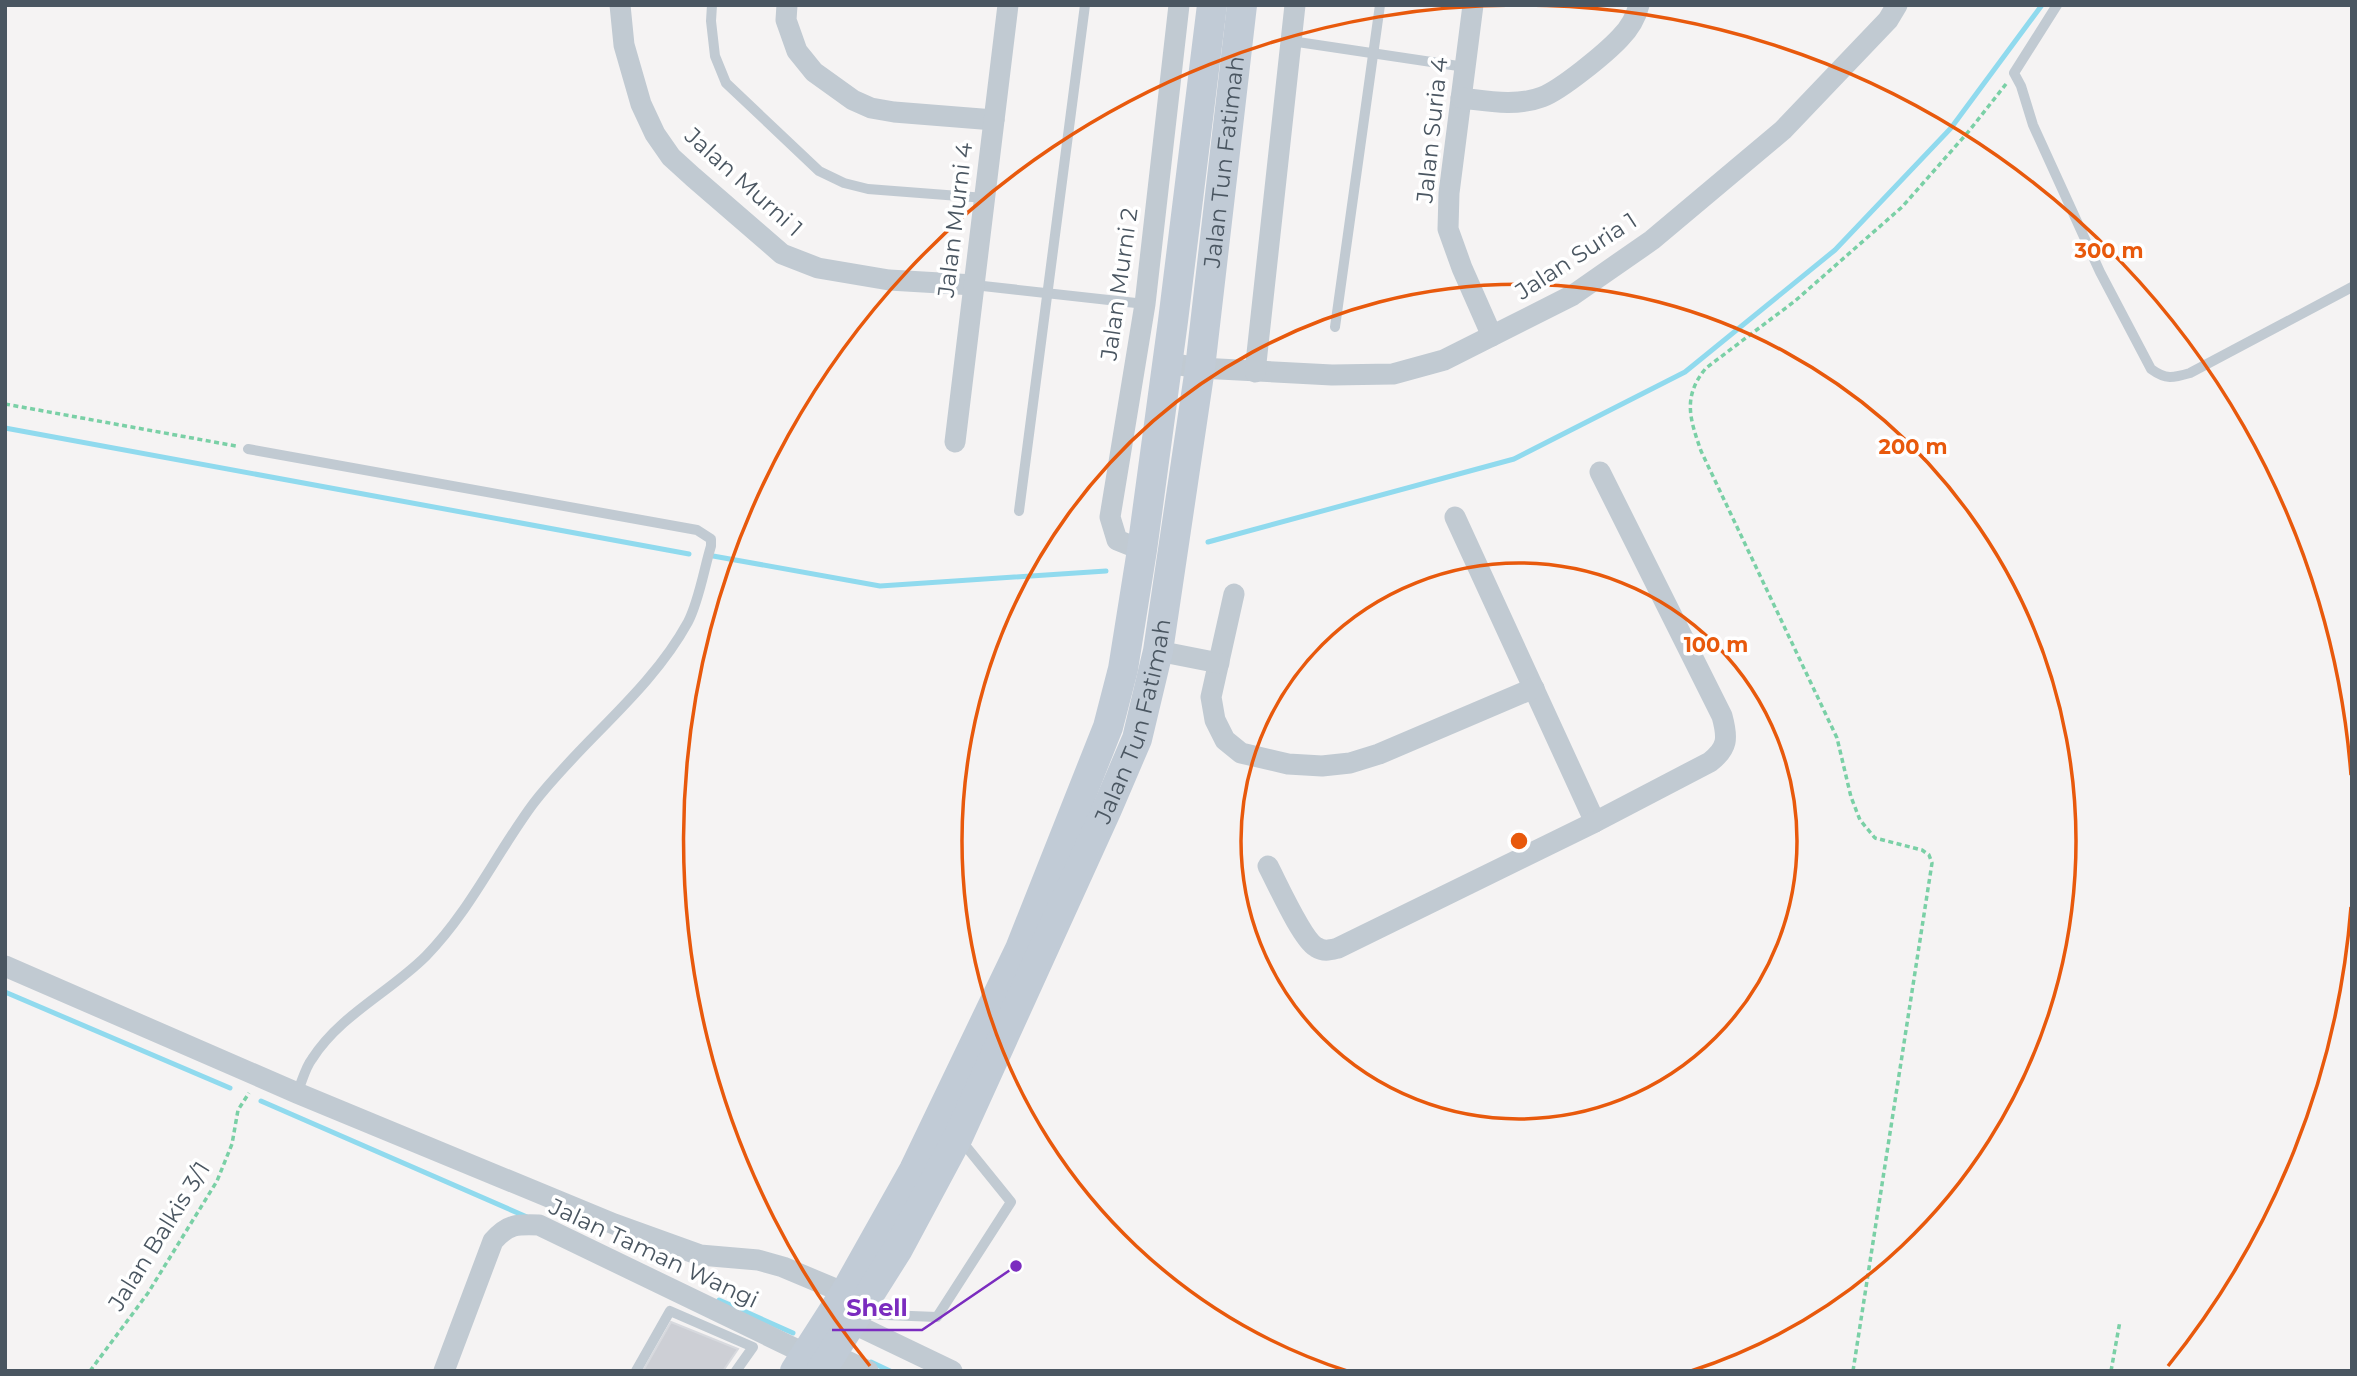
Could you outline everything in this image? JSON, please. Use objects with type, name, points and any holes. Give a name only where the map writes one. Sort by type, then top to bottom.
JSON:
[{"type":"main road","name":"Jalan Tun Fatimah","points":[[851,1310],[914,1170],[1020,949],[1098,755],[1123,669],[1142,550],[1212,5]]},
{"type":"main road","name":"Jalan Tun Fatimah","points":[[813,1362],[898,1249],[958,1136],[1137,739],[1158,651],[1200,368],[1242,5]]},
{"type":"street","name":"Jalan Murni 1","points":[[620,5],[624,45],[641,104],[655,134],[671,157],[782,254],[818,268],[889,280],[974,285]]},
{"type":"street","points":[[787,5],[786,20],[797,51],[814,72],[853,100],[871,108],[894,112],[994,120]]},
{"type":"street","name":"Jalan Murni 4","points":[[955,442],[1008,5]]},
{"type":"street","name":"Jalan Murni 2","points":[[1142,550],[1117,540],[1110,517],[1145,304],[1179,5]]},
{"type":"street","points":[[1255,372],[1295,5]]},
{"type":"street","name":"Jalan Suria 4","points":[[1474,5],[1449,193],[1448,229],[1492,336]]},
{"type":"street","points":[[1461,98],[1505,103],[1542,97],[1580,72],[1621,37],[1637,14],[1639,5]]},
{"type":"street","name":"Jalan Suria 1","points":[[1167,363],[1200,368],[1332,375],[1393,374],[1444,360],[1573,295],[1652,240],[1783,130],[1888,20],[1897,5]]},
{"type":"street","points":[[1268,866],[1306,937],[1315,947],[1325,951],[1338,948],[1595,822],[1721,754],[1726,742],[1722,716],[1600,472]]},
{"type":"street","points":[[1455,517],[1595,822]]},
{"type":"street","points":[[1234,594],[1211,697],[1215,720],[1225,740],[1241,753],[1299,765],[1350,763],[1379,754],[1534,688]]},
{"type":"street","points":[[1158,651],[1219,663]]},
{"type":"street","points":[[5,966],[297,1093],[614,1224],[700,1255],[758,1259],[783,1267],[952,1371]]},
{"type":"street","name":"Jalan Taman Wangi","points":[[444,1371],[492,1241],[503,1229],[521,1224],[540,1225],[813,1362],[868,1371]]},
{"type":"lane","points":[[712,5],[715,56],[726,83],[819,171],[844,183],[869,189],[985,198]]},
{"type":"lane","points":[[1019,510],[1085,5]]},
{"type":"lane","points":[[1335,327],[1380,5]]},
{"type":"lane","points":[[2057,5],[2014,74],[2021,86],[2033,125],[2100,272],[2151,369],[2161,376],[2174,378],[2190,373],[2352,288]]},
{"type":"lane","points":[[1291,41],[1465,67]]},
{"type":"lane","name":"Jalan Murni 1","points":[[974,285],[1145,304]]},
{"type":"lane","points":[[248,449],[697,530],[711,539],[689,619],[650,679],[568,761],[532,806],[477,891],[443,937],[425,957],[351,1017],[323,1044],[310,1060],[297,1093]]},
{"type":"lane","points":[[851,1310],[937,1317],[1011,1202],[958,1136]]},
{"type":"lane","points":[[636,1371],[670,1311],[753,1347],[736,1371]]},
{"type":"path","points":[[1853,1371],[1932,863],[1922,850],[1875,838],[1860,820],[1851,797],[1837,738],[1701,451],[1690,415],[1690,400],[1698,378],[1706,368],[1795,301],[1902,207],[1969,131],[2014,74]]},
{"type":"path","points":[[5,404],[248,449]]},
{"type":"path","name":"Jalan Balkis 3/1","points":[[90,1371],[148,1293],[217,1181],[232,1144],[238,1110],[261,1077]]},
{"type":"path","points":[[2111,1371],[2120,1321]]},
{"type":"building","points":[[671,1322],[738,1349],[723,1371],[643,1371]]},
{"type":"waterway","points":[[1208,542],[1514,459],[1685,372],[1835,250],[1951,128],[2042,5]]},
{"type":"waterway","points":[[5,428],[689,554]]},
{"type":"waterway","points":[[713,556],[880,586],[1106,571]]},
{"type":"waterway","points":[[5,992],[230,1088]]},
{"type":"waterway","points":[[261,1101],[527,1217]]},
{"type":"waterway","points":[[719,1300],[793,1333]]},
{"type":"waterway","points":[[871,1362],[890,1371]]},
{"type":"place","name":"Shell","points":[[1016,1266]]}]
